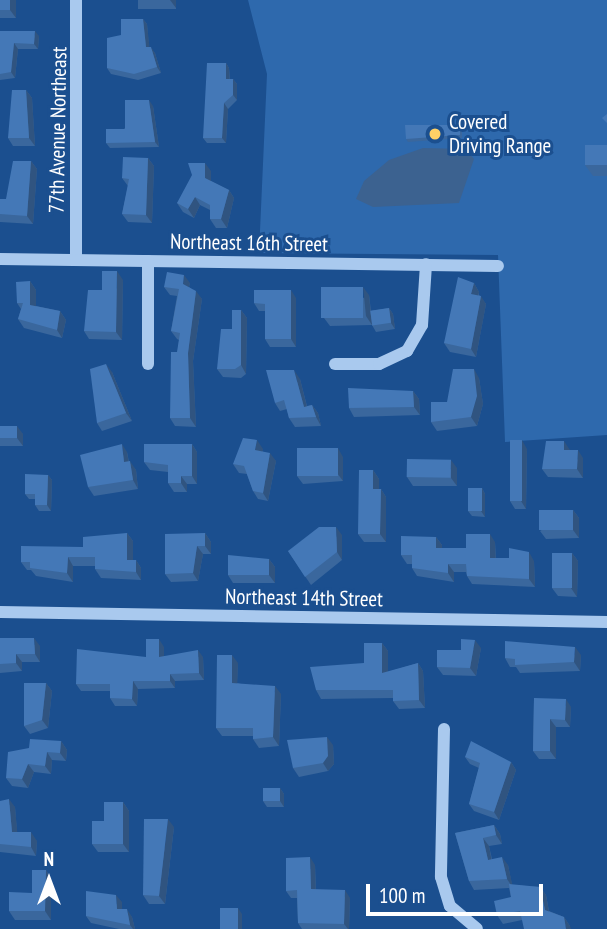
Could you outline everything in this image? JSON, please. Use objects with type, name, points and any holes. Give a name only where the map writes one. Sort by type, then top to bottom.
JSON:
[{"type":"street","name":"77th Avenue Northeast","points":[[76,0],[76,260]]},
{"type":"street","name":"Northeast 16th Street","points":[[0,259],[498,266]]},
{"type":"street","points":[[148,261],[148,364]]},
{"type":"street","points":[[335,364],[379,364],[407,351],[422,325],[426,264]]},
{"type":"street","name":"Northeast 14th Street","points":[[0,612],[607,622]]},
{"type":"street","points":[[444,729],[441,877],[450,906],[477,929]]},
{"type":"shaded area","points":[[248,0],[607,0],[607,435],[505,442],[498,255],[259,253],[267,74]]},
{"type":"shaded area","points":[[423,148],[466,149],[474,159],[459,203],[373,207],[356,199],[364,181],[389,160]]},
{"type":"building","points":[[0,0],[10,0],[10,10],[0,10]]},
{"type":"building","points":[[121,19],[143,19],[146,47],[151,47],[157,67],[134,74],[107,68],[107,38],[121,35]]},
{"type":"building","points":[[0,31],[35,31],[34,44],[14,43],[11,72],[0,74]]},
{"type":"building","points":[[207,63],[226,63],[226,79],[233,79],[233,95],[224,103],[222,138],[203,138]]},
{"type":"building","points":[[12,90],[26,90],[29,138],[8,138]]},
{"type":"building","points":[[125,100],[149,100],[155,142],[106,143],[106,129],[125,129]]},
{"type":"building","name":"Covered Driving Range","points":[[405,125],[460,125],[460,135],[406,139]]},
{"type":"building","points":[[585,145],[607,145],[607,165],[585,165]]},
{"type":"building","points":[[123,157],[148,158],[146,215],[122,214],[129,179],[122,178]]},
{"type":"building","points":[[13,161],[31,161],[27,216],[0,214],[0,199],[6,199]]},
{"type":"building","points":[[188,163],[205,163],[205,178],[229,190],[221,219],[210,219],[210,205],[195,197],[188,209],[177,203],[192,175]]},
{"type":"building","points":[[102,271],[117,271],[116,332],[84,331],[88,290],[102,290]]},
{"type":"building","points":[[167,272],[184,275],[183,284],[196,291],[188,353],[190,418],[170,418],[171,352],[177,352],[180,333],[171,331],[179,289],[164,287]]},
{"type":"building","points":[[458,277],[474,283],[471,294],[481,296],[471,349],[444,343]]},
{"type":"building","points":[[30,281],[30,305],[60,311],[57,330],[18,319],[23,303],[17,303],[16,282]]},
{"type":"building","points":[[321,287],[363,287],[363,318],[321,318]]},
{"type":"building","points":[[254,290],[291,290],[291,339],[265,339],[265,304],[254,303]]},
{"type":"building","points":[[389,308],[391,323],[372,325],[370,311]]},
{"type":"building","points":[[232,310],[241,310],[241,365],[235,369],[217,369],[221,329],[232,329]]},
{"type":"building","points":[[106,364],[126,413],[97,423],[90,369]]},
{"type":"building","points":[[453,369],[474,369],[477,396],[471,417],[431,422],[431,402],[447,402]]},
{"type":"building","points":[[266,370],[294,370],[304,407],[312,405],[316,417],[289,418],[284,400],[275,403]]},
{"type":"building","points":[[348,388],[413,391],[414,407],[349,408]]},
{"type":"building","points":[[0,426],[17,426],[17,438],[0,438]]},
{"type":"building","points":[[243,438],[257,440],[255,450],[270,453],[263,493],[253,491],[244,466],[233,464]]},
{"type":"building","points":[[510,440],[522,440],[522,501],[510,501]]},
{"type":"building","points":[[546,441],[564,441],[564,450],[578,450],[577,469],[542,469]]},
{"type":"building","points":[[122,444],[124,462],[130,461],[133,480],[88,487],[80,455]]},
{"type":"building","points":[[144,444],[192,444],[192,476],[181,476],[181,483],[168,483],[168,465],[144,462]]},
{"type":"building","points":[[297,448],[338,448],[338,476],[297,476]]},
{"type":"building","points":[[407,459],[451,460],[451,478],[407,477]]},
{"type":"building","points":[[359,470],[373,470],[373,489],[381,489],[380,534],[358,534]]},
{"type":"building","points":[[25,474],[48,475],[47,505],[35,505],[35,494],[25,494]]},
{"type":"building","points":[[468,488],[482,488],[482,511],[468,511]]},
{"type":"building","points":[[539,510],[573,510],[573,530],[539,530]]},
{"type":"building","points":[[319,527],[336,527],[337,552],[305,577],[288,551]]},
{"type":"building","points":[[127,533],[127,560],[136,560],[136,572],[95,569],[95,557],[68,557],[67,573],[30,568],[30,562],[21,562],[21,546],[83,547],[83,537]]},
{"type":"building","points":[[205,533],[205,546],[197,546],[193,573],[165,574],[165,534]]},
{"type":"building","points":[[466,534],[490,534],[490,558],[509,558],[509,548],[529,552],[529,579],[467,576],[466,564],[448,564],[448,573],[412,568],[412,555],[401,555],[401,536],[436,537],[436,548],[466,548]]},
{"type":"building","points":[[552,553],[572,553],[572,588],[552,588]]},
{"type":"building","points":[[228,555],[269,559],[269,575],[228,575]]},
{"type":"building","points":[[0,638],[34,638],[35,654],[16,654],[16,663],[0,664]]},
{"type":"building","points":[[146,639],[159,639],[159,657],[198,650],[199,673],[170,674],[170,681],[133,681],[132,699],[110,698],[110,684],[76,684],[77,649],[146,657]]},
{"type":"building","points":[[461,639],[475,640],[470,668],[437,667],[437,650],[461,650]]},
{"type":"building","points":[[505,641],[575,647],[574,662],[515,665],[515,659],[505,658]]},
{"type":"building","points":[[364,643],[382,643],[382,673],[418,663],[419,700],[393,701],[393,690],[316,690],[310,667],[364,663]]},
{"type":"building","points":[[217,655],[232,655],[232,683],[275,686],[273,737],[253,739],[253,728],[216,728]]},
{"type":"building","points":[[24,683],[46,683],[42,720],[24,726]]},
{"type":"building","points":[[534,698],[566,699],[565,720],[550,719],[550,751],[533,751]]},
{"type":"building","points":[[327,737],[328,756],[323,763],[293,768],[287,740]]},
{"type":"building","points":[[30,739],[61,741],[60,753],[47,752],[45,766],[28,764],[22,779],[6,778],[8,752],[29,748]]},
{"type":"building","points":[[471,741],[511,762],[494,812],[469,804],[480,763],[465,757]]},
{"type":"building","points":[[263,788],[280,788],[280,801],[263,801]]},
{"type":"building","points":[[9,799],[12,832],[31,832],[31,847],[0,844],[0,801]]},
{"type":"building","points":[[104,802],[123,802],[123,844],[92,844],[92,821],[104,821]]},
{"type":"building","points":[[144,819],[168,819],[159,896],[143,895]]},
{"type":"building","points":[[494,825],[496,835],[483,838],[488,860],[502,857],[507,879],[469,881],[455,833]]},
{"type":"building","points":[[310,857],[311,889],[345,890],[344,924],[298,923],[297,890],[286,891],[286,858]]},
{"type":"building","points":[[32,870],[46,870],[45,911],[9,911],[9,892],[32,893]]},
{"type":"building","points":[[509,884],[540,887],[545,910],[564,917],[566,929],[524,929],[520,911],[497,915],[494,901],[511,897]]},
{"type":"building","points":[[86,891],[116,895],[117,909],[127,909],[130,925],[86,916]]},
{"type":"building","points":[[220,908],[238,908],[238,929],[220,929]]},
{"type":"place","name":"Covered Driving Range","points":[[435,134]]}]
